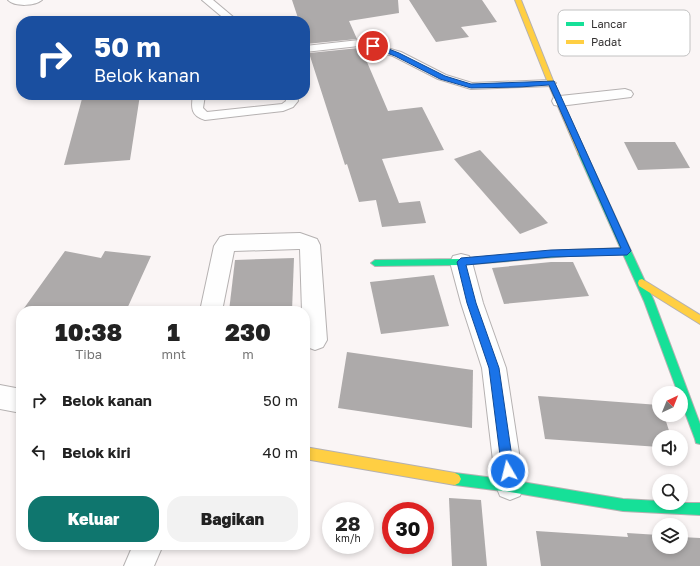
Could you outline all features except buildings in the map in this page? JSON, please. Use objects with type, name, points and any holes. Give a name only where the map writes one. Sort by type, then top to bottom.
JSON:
[{"type":"main road","points":[[518,0],[551,83],[642,283],[700,439]]},
{"type":"main road","points":[[375,263],[461,262],[551,254],[627,251]]},
{"type":"main road","points":[[642,283],[700,320]]},
{"type":"main road","points":[[310,454],[434,476],[510,486],[623,505],[700,509]]},
{"type":"street","points":[[560,101],[625,94]]},
{"type":"street","points":[[212,306],[224,246],[226,243],[232,241],[306,242],[310,245],[315,340]]},
{"type":"street","points":[[461,262],[472,303],[494,368],[510,486]]},
{"type":"street","points":[[0,397],[16,400]]},
{"type":"street","points":[[140,566],[146,550]]},
{"type":"lane","points":[[13,0],[18,2],[37,0]]},
{"type":"lane","points":[[210,6],[226,16]]},
{"type":"lane","points":[[310,48],[359,42],[397,54],[442,77],[471,86],[551,83]]},
{"type":"lane","points":[[198,100],[197,108],[199,113],[205,116],[283,106],[289,104],[292,100]]},
{"type":"traffic: fast","points":[[582,153],[649,301],[700,439]]},
{"type":"traffic: fast","points":[[375,263],[461,262],[568,253]]},
{"type":"traffic: fast","points":[[455,479],[510,486],[623,505],[700,509]]},
{"type":"traffic: slow","points":[[518,0],[551,83],[582,153]]},
{"type":"traffic: slow","points":[[568,253],[627,251]]},
{"type":"traffic: slow","points":[[642,283],[700,320]]},
{"type":"traffic: slow","points":[[310,454],[455,479]]},
{"type":"route","points":[[373,46],[397,54],[442,77],[471,86],[551,83],[627,251],[551,254],[461,262],[472,303],[494,368],[508,471]]}]
